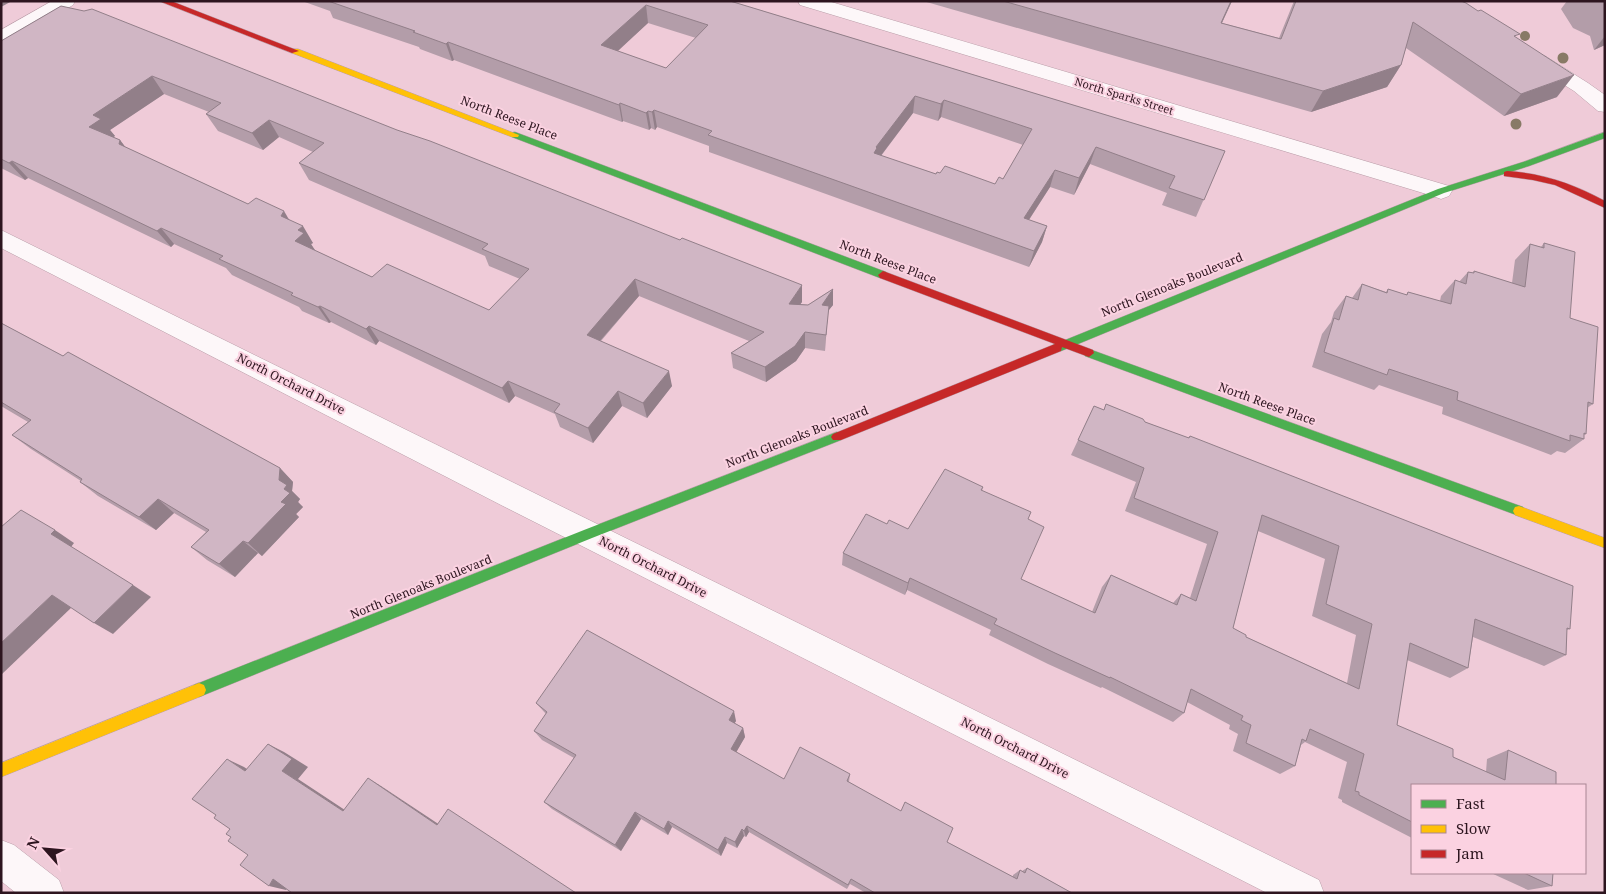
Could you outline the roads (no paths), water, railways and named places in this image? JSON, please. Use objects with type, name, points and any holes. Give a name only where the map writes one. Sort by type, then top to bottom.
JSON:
[{"type":"street","points":[[1,38],[66,1]]},
{"type":"street","name":"North Reese Place","points":[[164,1],[1065,344],[1605,543]]},
{"type":"street","name":"North Sparks Street","points":[[807,1],[1442,191]]},
{"type":"street","points":[[1525,51],[1581,87],[1605,106]]},
{"type":"street","name":"North Glenoaks Boulevard","points":[[1,770],[588,534],[888,417],[1442,191],[1605,136]]},
{"type":"street","points":[[1493,174],[1514,174],[1542,178],[1605,205]]},
{"type":"street","name":"North Orchard Drive","points":[[1,238],[1306,893]]},
{"type":"street","points":[[1,858],[46,893]]}]
